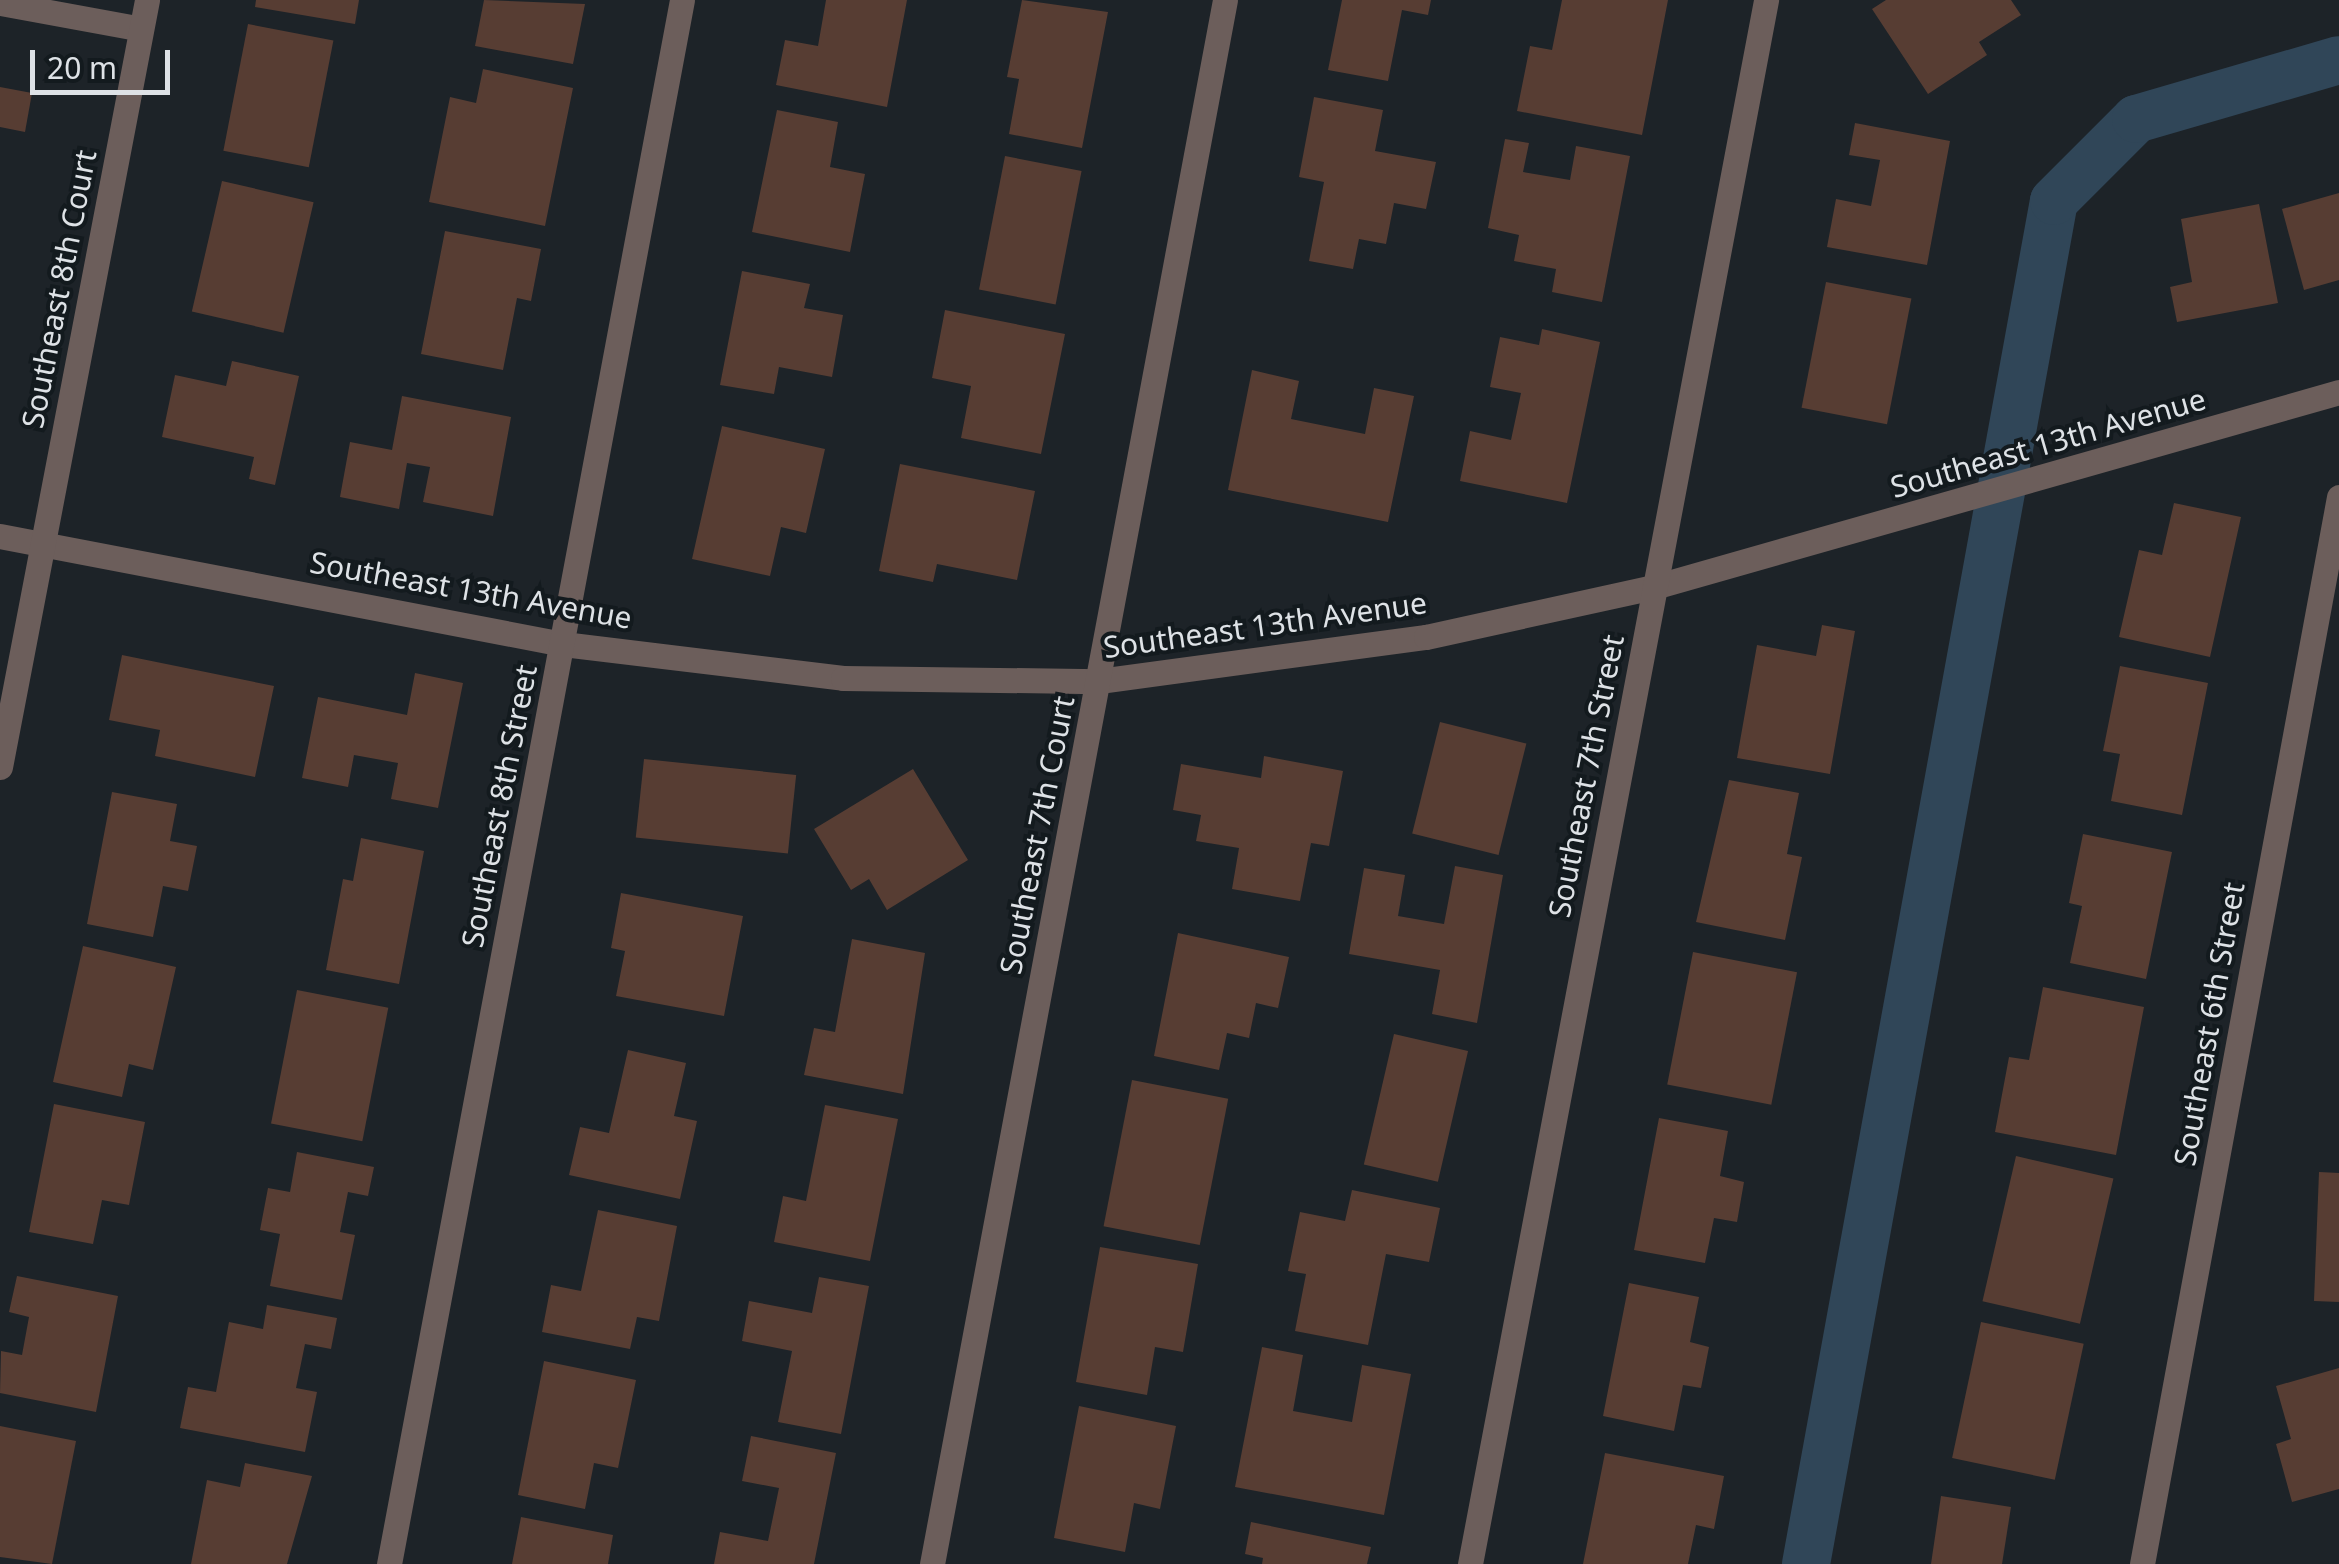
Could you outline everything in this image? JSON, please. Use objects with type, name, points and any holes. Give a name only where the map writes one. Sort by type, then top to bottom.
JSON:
[{"type":"street","name":"Southeast 8th Court","points":[[0,767],[147,0]]},
{"type":"street","name":"Southeast 8th Street","points":[[388,1564],[682,0]]},
{"type":"street","name":"Southeast 7th Court","points":[[932,1564],[1226,0]]},
{"type":"street","name":"Southeast 7th Street","points":[[1470,1564],[1766,0]]},
{"type":"street","points":[[0,3],[142,29]]},
{"type":"street","name":"Southeast 13th Avenue","points":[[0,536],[563,644],[843,678],[1100,681],[1426,638],[1654,587],[1951,507],[2339,392]]},
{"type":"street","name":"Southeast 6th Street","points":[[2142,1564],[2339,497]]},
{"type":"building","points":[[256,0],[359,0],[355,24],[255,7]]},
{"type":"building","points":[[484,0],[585,4],[573,64],[475,46]]},
{"type":"building","points":[[826,0],[907,0],[887,107],[776,85],[785,40],[818,46]]},
{"type":"building","points":[[1022,0],[1108,12],[1082,148],[1009,134],[1019,79],[1007,77]]},
{"type":"building","points":[[1342,0],[1431,0],[1428,15],[1402,10],[1388,81],[1328,70]]},
{"type":"building","points":[[1562,0],[1668,0],[1642,135],[1517,111],[1530,46],[1552,50]]},
{"type":"building","points":[[1886,0],[2011,0],[2021,15],[1979,42],[1987,55],[1928,94],[1872,9]]},
{"type":"building","points":[[248,24],[333,41],[309,167],[223,151]]},
{"type":"building","points":[[483,69],[573,88],[545,226],[429,202],[450,97],[476,103]]},
{"type":"building","points":[[0,87],[32,93],[25,132],[0,127]]},
{"type":"building","points":[[1314,97],[1383,110],[1375,151],[1436,162],[1426,209],[1394,203],[1386,244],[1359,239],[1353,269],[1309,261],[1324,182],[1299,177]]},
{"type":"building","points":[[777,110],[838,122],[830,167],[865,174],[850,252],[752,232]]},
{"type":"building","points":[[1855,123],[1950,141],[1927,265],[1827,247],[1836,199],[1871,206],[1880,160],[1849,155]]},
{"type":"building","points":[[1505,139],[1529,143],[1523,172],[1570,180],[1576,146],[1630,156],[1602,302],[1552,292],[1556,269],[1514,261],[1519,235],[1488,228]]},
{"type":"building","points":[[1005,156],[1082,171],[1056,304],[979,290]]},
{"type":"building","points":[[222,181],[314,202],[283,333],[192,312]]},
{"type":"building","points":[[2339,193],[2339,280],[2304,290],[2282,209]]},
{"type":"building","points":[[2259,204],[2278,303],[2177,322],[2170,287],[2192,282],[2181,219]]},
{"type":"building","points":[[445,231],[541,249],[531,301],[517,298],[503,370],[421,354]]},
{"type":"building","points":[[742,271],[810,284],[804,308],[843,315],[832,377],[779,367],[774,394],[720,385]]},
{"type":"building","points":[[1826,282],[1911,299],[1887,424],[1802,408]]},
{"type":"building","points":[[945,310],[1065,334],[1041,454],[961,438],[971,386],[932,378]]},
{"type":"building","points":[[1542,329],[1600,342],[1567,503],[1460,481],[1470,431],[1511,440],[1521,393],[1490,387],[1500,337],[1539,345]]},
{"type":"building","points":[[232,361],[299,376],[275,485],[249,479],[254,457],[162,437],[175,375],[226,386]]},
{"type":"building","points":[[1252,370],[1299,381],[1291,419],[1365,434],[1374,388],[1414,396],[1388,522],[1228,490]]},
{"type":"building","points":[[402,396],[511,417],[493,516],[423,502],[430,467],[407,463],[399,509],[340,497],[350,442],[392,450]]},
{"type":"building","points":[[722,426],[825,449],[806,533],[781,527],[770,576],[692,559]]},
{"type":"building","points":[[900,464],[1035,491],[1017,580],[937,564],[933,582],[879,571]]},
{"type":"building","points":[[2174,503],[2241,517],[2210,657],[2119,637],[2139,550],[2162,555]]},
{"type":"building","points":[[1822,625],[1855,631],[1830,774],[1737,758],[1757,645],[1816,656]]},
{"type":"building","points":[[122,655],[274,686],[255,777],[155,756],[160,730],[109,720]]},
{"type":"building","points":[[2120,666],[2208,683],[2182,815],[2111,801],[2120,754],[2103,751]]},
{"type":"building","points":[[415,673],[463,683],[438,808],[391,799],[398,763],[354,755],[348,787],[302,778],[318,697],[407,715]]},
{"type":"building","points":[[1440,722],[1526,744],[1499,855],[1412,834]]},
{"type":"building","points":[[1264,756],[1343,771],[1329,846],[1311,843],[1300,901],[1232,889],[1239,848],[1196,841],[1201,815],[1173,810],[1181,764],[1261,778]]},
{"type":"building","points":[[644,759],[796,775],[788,854],[636,838]]},
{"type":"building","points":[[913,769],[968,860],[887,910],[869,879],[851,890],[814,829]]},
{"type":"building","points":[[1729,780],[1799,793],[1787,854],[1802,857],[1785,940],[1696,922]]},
{"type":"building","points":[[112,792],[177,804],[170,841],[197,846],[188,891],[163,886],[153,937],[87,924]]},
{"type":"building","points":[[2083,834],[2172,852],[2146,979],[2070,963],[2082,906],[2069,903]]},
{"type":"building","points":[[361,838],[424,851],[399,984],[326,970],[343,879],[353,881]]},
{"type":"building","points":[[1455,866],[1503,875],[1477,1023],[1432,1014],[1440,970],[1349,954],[1364,868],[1405,875],[1398,916],[1444,924]]},
{"type":"building","points":[[621,893],[743,916],[724,1016],[616,996],[625,951],[611,948]]},
{"type":"building","points":[[1178,933],[1289,957],[1278,1008],[1256,1003],[1249,1038],[1227,1033],[1219,1070],[1154,1056]]},
{"type":"building","points":[[852,939],[925,953],[903,1094],[804,1075],[814,1028],[835,1032]]},
{"type":"building","points":[[83,946],[176,967],[153,1070],[129,1064],[122,1097],[53,1082]]},
{"type":"building","points":[[1693,952],[1797,972],[1771,1105],[1667,1085]]},
{"type":"building","points":[[2043,987],[2144,1007],[2116,1155],[1995,1132],[2009,1057],[2029,1060]]},
{"type":"building","points":[[297,990],[388,1008],[362,1141],[271,1124]]},
{"type":"building","points":[[1394,1034],[1468,1051],[1438,1182],[1364,1165]]},
{"type":"building","points":[[628,1050],[686,1063],[674,1116],[697,1121],[680,1199],[569,1175],[580,1127],[609,1133]]},
{"type":"building","points":[[1132,1080],[1228,1099],[1200,1245],[1104,1226]]},
{"type":"building","points":[[54,1104],[145,1122],[129,1205],[102,1200],[93,1244],[29,1232]]},
{"type":"building","points":[[825,1105],[898,1119],[870,1261],[774,1242],[783,1196],[806,1201]]},
{"type":"building","points":[[1659,1118],[1728,1131],[1720,1176],[1744,1182],[1737,1222],[1714,1218],[1705,1263],[1634,1250]]},
{"type":"building","points":[[297,1152],[374,1167],[368,1196],[348,1192],[340,1232],[355,1235],[342,1300],[270,1286],[280,1234],[260,1230],[268,1188],[290,1192]]},
{"type":"building","points":[[2016,1156],[2113,1178],[2080,1324],[1982,1301]]},
{"type":"building","points":[[2319,1172],[2339,1173],[2339,1302],[2314,1301]]},
{"type":"building","points":[[1352,1190],[1440,1208],[1429,1262],[1386,1254],[1368,1345],[1295,1331],[1306,1274],[1288,1271],[1300,1212],[1345,1221]]},
{"type":"building","points":[[598,1210],[677,1226],[659,1321],[637,1317],[630,1349],[542,1332],[551,1285],[581,1291]]},
{"type":"building","points":[[1100,1247],[1198,1264],[1183,1352],[1155,1347],[1147,1395],[1076,1382]]},
{"type":"building","points":[[17,1276],[118,1296],[96,1412],[0,1393],[1,1351],[22,1355],[29,1317],[9,1312]]},
{"type":"building","points":[[819,1277],[869,1286],[841,1434],[778,1422],[792,1351],[742,1341],[749,1301],[812,1313]]},
{"type":"building","points":[[1629,1283],[1699,1297],[1690,1342],[1709,1347],[1701,1388],[1683,1385],[1674,1431],[1603,1416]]},
{"type":"building","points":[[267,1305],[337,1318],[331,1349],[305,1344],[296,1388],[317,1392],[305,1452],[180,1428],[188,1387],[216,1392],[229,1322],[263,1329]]},
{"type":"building","points":[[1981,1322],[2084,1344],[2055,1480],[1952,1458]]},
{"type":"building","points":[[1262,1347],[1303,1355],[1293,1411],[1352,1422],[1362,1365],[1411,1374],[1384,1515],[1235,1487]]},
{"type":"building","points":[[544,1361],[636,1380],[618,1468],[594,1463],[585,1509],[518,1495]]},
{"type":"building","points":[[2339,1368],[2339,1489],[2292,1502],[2276,1444],[2291,1439],[2276,1386]]},
{"type":"building","points":[[1079,1406],[1176,1426],[1160,1509],[1134,1503],[1125,1552],[1054,1538]]},
{"type":"building","points":[[0,1426],[76,1441],[52,1564],[0,1557]]},
{"type":"building","points":[[751,1436],[836,1453],[814,1564],[714,1564],[720,1532],[768,1541],[779,1488],[742,1481]]},
{"type":"building","points":[[1605,1453],[1724,1476],[1714,1529],[1696,1525],[1688,1564],[1583,1564]]},
{"type":"building","points":[[245,1463],[312,1476],[287,1564],[191,1564],[207,1480],[240,1487]]},
{"type":"building","points":[[1941,1496],[2011,1507],[2002,1564],[1931,1564]]},
{"type":"building","points":[[521,1517],[613,1535],[608,1564],[512,1564]]},
{"type":"building","points":[[1251,1522],[1371,1547],[1367,1564],[1262,1564],[1263,1558],[1245,1554]]},
{"type":"waterway","points":[[1806,1564],[2054,201],[2136,119],[2339,60]]}]
